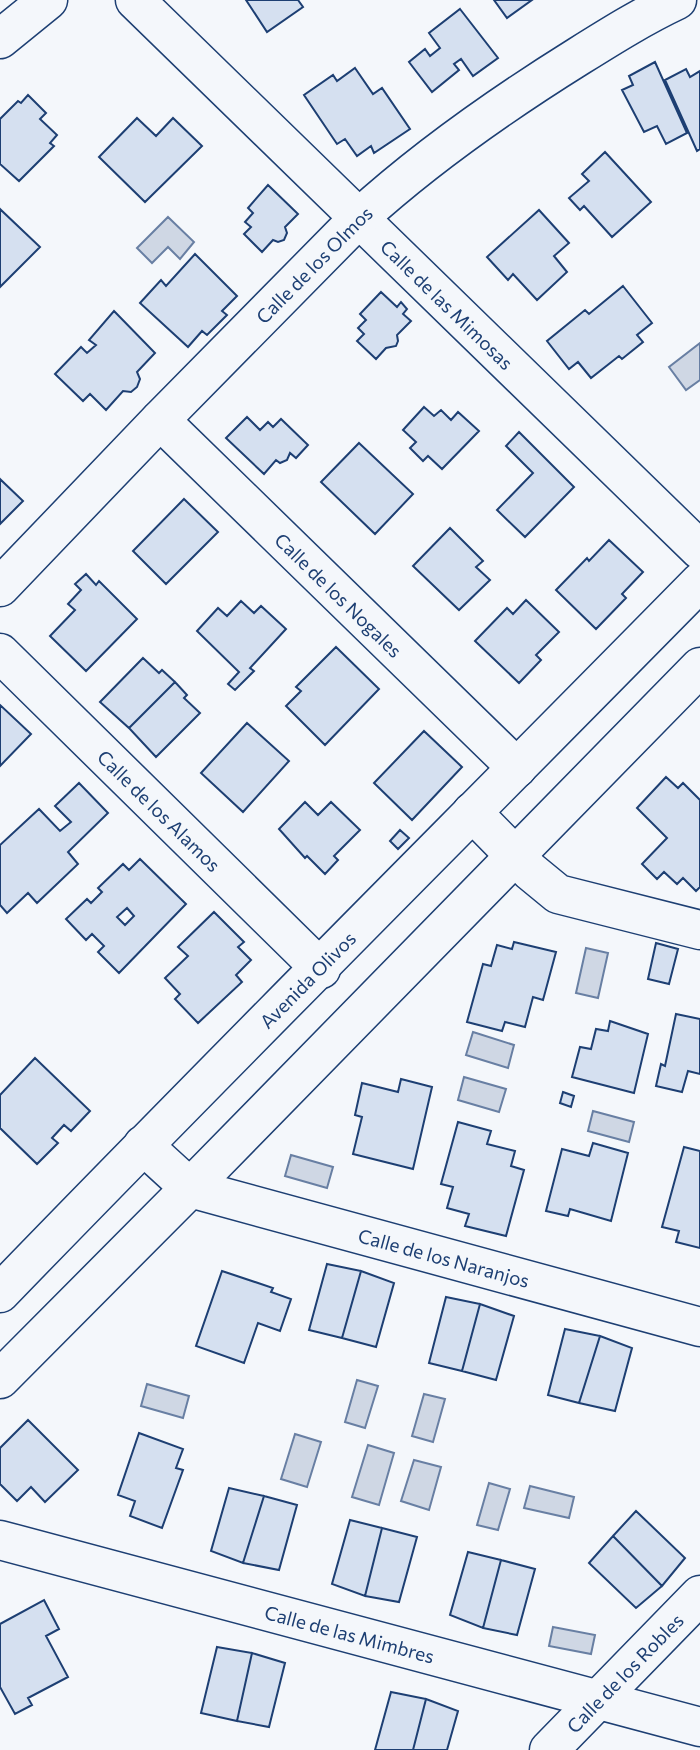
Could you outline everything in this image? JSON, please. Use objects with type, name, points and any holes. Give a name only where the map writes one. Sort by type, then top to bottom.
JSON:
[{"type":"street","points":[[0,39],[48,0]]},
{"type":"street","name":"Calle de las Mimosas","points":[[135,0],[700,550]]},
{"type":"street","name":"Calle de los Olmos","points":[[0,587],[160,420],[359,218],[394,186],[526,89],[650,12],[677,0]]},
{"type":"street","name":"Calle de los Nogales","points":[[160,420],[517,768]]},
{"type":"street","name":"Avenida Olivos","points":[[0,1293],[700,582]]},
{"type":"street","name":"Calle de los Alamos","points":[[0,653],[321,969]]},
{"type":"street","points":[[0,1379],[700,667]]},
{"type":"street","points":[[472,812],[530,872],[558,894],[700,930]]},
{"type":"street","points":[[143,1145],[190,1188]]},
{"type":"street","name":"Calle de los Naranjos","points":[[190,1188],[700,1327]]},
{"type":"street","name":"Calle de las Mimbres","points":[[0,1540],[700,1727]]},
{"type":"street","name":"Calle de los Robles","points":[[549,1750],[700,1595]]},
{"type":"shaded area","points":[[168,217],[194,242],[180,259],[168,247],[152,263],[137,248]]},
{"type":"shaded area","points":[[700,343],[700,380],[686,390],[669,367]]},
{"type":"shaded area","points":[[586,948],[608,953],[598,998],[576,993]]},
{"type":"shaded area","points":[[473,1032],[514,1045],[508,1068],[466,1055]]},
{"type":"shaded area","points":[[464,1077],[506,1089],[499,1112],[458,1100]]},
{"type":"shaded area","points":[[593,1111],[634,1122],[629,1142],[588,1131]]},
{"type":"shaded area","points":[[291,1155],[333,1167],[327,1188],[285,1176]]},
{"type":"shaded area","points":[[357,1380],[378,1386],[365,1428],[345,1422]]},
{"type":"shaded area","points":[[147,1384],[189,1396],[183,1418],[141,1406]]},
{"type":"shaded area","points":[[424,1394],[445,1399],[433,1442],[412,1436]]},
{"type":"shaded area","points":[[295,1434],[321,1442],[307,1487],[281,1479]]},
{"type":"shaded area","points":[[368,1445],[394,1453],[379,1505],[352,1497]]},
{"type":"shaded area","points":[[414,1460],[441,1467],[429,1510],[401,1501]]},
{"type":"shaded area","points":[[489,1483],[510,1489],[498,1530],[477,1525]]},
{"type":"shaded area","points":[[530,1486],[574,1497],[569,1518],[524,1508]]},
{"type":"shaded area","points":[[553,1627],[595,1635],[591,1654],[549,1646]]},
{"type":"building","points":[[246,0],[298,0],[303,7],[267,32]]},
{"type":"building","points":[[494,0],[532,0],[507,18]]},
{"type":"building","points":[[460,9],[498,58],[473,76],[461,59],[454,64],[459,70],[432,92],[409,62],[425,49],[430,56],[440,48],[429,33]]},
{"type":"building","points":[[655,62],[687,133],[666,144],[657,126],[644,132],[622,90],[633,85],[629,76]]},
{"type":"building","points":[[355,68],[373,94],[382,88],[410,129],[374,153],[371,146],[357,156],[345,139],[337,144],[304,95],[333,75],[337,81]]},
{"type":"building","points":[[686,69],[690,77],[700,71],[700,149],[697,151],[665,80]]},
{"type":"building","points":[[28,95],[46,113],[40,119],[57,135],[50,143],[54,146],[19,181],[0,164],[0,119]]},
{"type":"building","points":[[137,118],[156,136],[173,118],[202,146],[145,202],[99,157]]},
{"type":"building","points":[[605,152],[651,202],[612,237],[584,206],[580,210],[569,198],[589,181],[582,174]]},
{"type":"building","points":[[268,185],[298,214],[285,227],[287,233],[284,240],[273,240],[262,252],[244,234],[251,227],[245,222],[253,213],[248,208]]},
{"type":"building","points":[[0,209],[40,247],[0,287]]},
{"type":"building","points":[[539,210],[569,243],[554,256],[567,272],[537,300],[513,274],[508,280],[487,257]]},
{"type":"building","points":[[195,254],[237,296],[222,311],[227,315],[207,335],[202,331],[188,347],[140,303],[161,280],[166,286]]},
{"type":"building","points":[[623,286],[652,323],[637,335],[643,342],[622,359],[619,356],[591,378],[578,362],[569,369],[547,341],[585,310],[589,314]]},
{"type":"building","points":[[381,292],[397,307],[401,302],[407,309],[403,314],[411,321],[397,335],[396,346],[386,348],[376,359],[357,341],[364,334],[358,328],[366,320],[360,314]]},
{"type":"building","points":[[114,311],[155,353],[137,372],[140,379],[137,387],[131,392],[123,391],[106,410],[90,394],[83,401],[55,374],[81,347],[87,353],[96,345],[89,340]]},
{"type":"building","points":[[424,407],[434,416],[441,410],[451,420],[458,412],[479,431],[442,469],[428,456],[423,461],[410,448],[416,442],[403,430]]},
{"type":"building","points":[[247,417],[260,430],[268,422],[273,427],[281,419],[308,445],[296,458],[290,453],[287,460],[280,463],[276,460],[264,474],[226,438]]},
{"type":"building","points":[[519,432],[574,487],[525,537],[497,510],[533,473],[506,446]]},
{"type":"building","points":[[359,443],[413,494],[375,534],[321,482]]},
{"type":"building","points":[[0,479],[23,501],[0,524]]},
{"type":"building","points":[[184,499],[218,532],[166,584],[133,551]]},
{"type":"building","points":[[450,528],[483,561],[476,567],[490,580],[459,610],[413,566]]},
{"type":"building","points":[[609,540],[643,572],[622,594],[626,598],[596,629],[556,590]]},
{"type":"building","points":[[86,574],[96,585],[99,581],[137,619],[86,671],[50,636],[75,610],[68,604],[81,590],[75,584]]},
{"type":"building","points":[[526,600],[559,632],[536,655],[541,660],[519,683],[475,641],[507,608],[513,614]]},
{"type":"building","points":[[241,601],[254,613],[261,606],[286,629],[250,668],[254,671],[235,690],[228,684],[239,672],[197,631],[218,608],[227,616]]},
{"type":"building","points":[[336,647],[379,689],[325,745],[286,706],[301,691],[296,687]]},
{"type":"building","points":[[143,658],[159,673],[162,670],[175,682],[129,728],[100,702]]},
{"type":"building","points":[[175,682],[187,695],[184,698],[200,713],[156,757],[129,728]]},
{"type":"building","points":[[0,705],[31,734],[0,766]]},
{"type":"building","points":[[247,723],[289,761],[243,812],[201,773]]},
{"type":"building","points":[[424,731],[462,767],[412,820],[374,783]]},
{"type":"building","points":[[666,777],[678,788],[683,783],[700,800],[700,887],[696,891],[683,878],[677,884],[664,872],[657,879],[642,864],[667,838],[637,808]]},
{"type":"building","points":[[79,783],[108,813],[68,852],[78,864],[37,903],[28,893],[7,913],[0,905],[0,845],[39,809],[60,831],[71,822],[55,806]]},
{"type":"building","points":[[305,802],[318,815],[331,802],[360,830],[334,856],[338,860],[325,874],[307,856],[305,858],[279,829]]},
{"type":"building","points":[[400,830],[409,838],[398,849],[390,841]]},
{"type":"building","points":[[140,859],[186,904],[119,973],[98,952],[104,946],[92,934],[86,940],[66,919],[87,899],[91,903],[102,892],[98,888],[123,864],[129,870]],"holes":[[[127,908],[134,916],[125,925],[117,917]]]},
{"type":"building","points":[[214,912],[244,942],[238,947],[251,960],[236,975],[242,982],[198,1023],[175,999],[180,994],[165,978],[188,956],[178,947]]},
{"type":"building","points":[[514,942],[556,952],[543,1000],[533,997],[525,1027],[505,1022],[502,1031],[467,1022],[483,964],[491,966],[497,945],[512,949]]},
{"type":"building","points":[[656,943],[678,949],[669,984],[648,979]]},
{"type":"building","points":[[676,1014],[700,1019],[700,1074],[688,1071],[682,1092],[656,1086],[661,1064],[665,1066]]},
{"type":"building","points":[[610,1021],[648,1034],[634,1093],[572,1077],[580,1047],[591,1049],[596,1029],[608,1031]]},
{"type":"building","points":[[35,1058],[90,1111],[71,1131],[64,1125],[52,1138],[58,1143],[37,1164],[0,1128],[0,1095]]},
{"type":"building","points":[[401,1079],[432,1087],[413,1169],[353,1154],[362,1117],[355,1115],[362,1083],[398,1092]]},
{"type":"building","points":[[563,1092],[574,1096],[571,1107],[560,1103]]},
{"type":"building","points":[[458,1122],[491,1131],[487,1144],[515,1151],[511,1166],[524,1170],[506,1236],[465,1226],[469,1214],[447,1208],[453,1187],[441,1184]]},
{"type":"building","points":[[593,1143],[628,1153],[611,1221],[570,1209],[568,1216],[546,1211],[562,1149],[589,1156]]},
{"type":"building","points":[[684,1147],[700,1151],[700,1248],[676,1242],[679,1231],[662,1227]]},
{"type":"building","points":[[327,1264],[361,1271],[342,1338],[309,1330]]},
{"type":"building","points":[[222,1271],[273,1288],[271,1292],[291,1299],[280,1331],[258,1323],[244,1363],[196,1346]]},
{"type":"building","points":[[361,1271],[394,1283],[376,1347],[342,1338]]},
{"type":"building","points":[[446,1297],[480,1304],[462,1371],[429,1363]]},
{"type":"building","points":[[480,1304],[514,1316],[496,1380],[462,1371]]},
{"type":"building","points":[[565,1329],[600,1336],[579,1403],[548,1395]]},
{"type":"building","points":[[600,1336],[632,1348],[615,1411],[579,1403]]},
{"type":"building","points":[[28,1420],[78,1470],[45,1502],[31,1487],[17,1501],[0,1484],[0,1448]]},
{"type":"building","points":[[139,1433],[183,1449],[176,1468],[183,1470],[162,1528],[130,1516],[135,1501],[118,1495]]},
{"type":"building","points":[[229,1488],[264,1496],[243,1563],[211,1551]]},
{"type":"building","points":[[264,1496],[297,1505],[279,1570],[243,1563]]},
{"type":"building","points":[[636,1511],[685,1558],[662,1586],[613,1536]]},
{"type":"building","points":[[350,1520],[382,1528],[365,1596],[332,1584]]},
{"type":"building","points":[[382,1528],[417,1537],[399,1602],[365,1596]]},
{"type":"building","points":[[613,1536],[662,1586],[636,1608],[589,1563]]},
{"type":"building","points":[[468,1552],[501,1560],[483,1628],[450,1615]]},
{"type":"building","points":[[501,1560],[535,1569],[517,1635],[483,1628]]},
{"type":"building","points":[[44,1600],[59,1629],[46,1636],[68,1677],[28,1698],[32,1705],[15,1714],[0,1687],[0,1624]]},
{"type":"building","points":[[217,1647],[252,1653],[237,1721],[201,1713]]},
{"type":"building","points":[[252,1653],[285,1663],[269,1727],[237,1721]]},
{"type":"building","points":[[391,1692],[426,1699],[413,1750],[375,1750]]},
{"type":"building","points":[[426,1699],[458,1711],[447,1750],[413,1750]]}]
